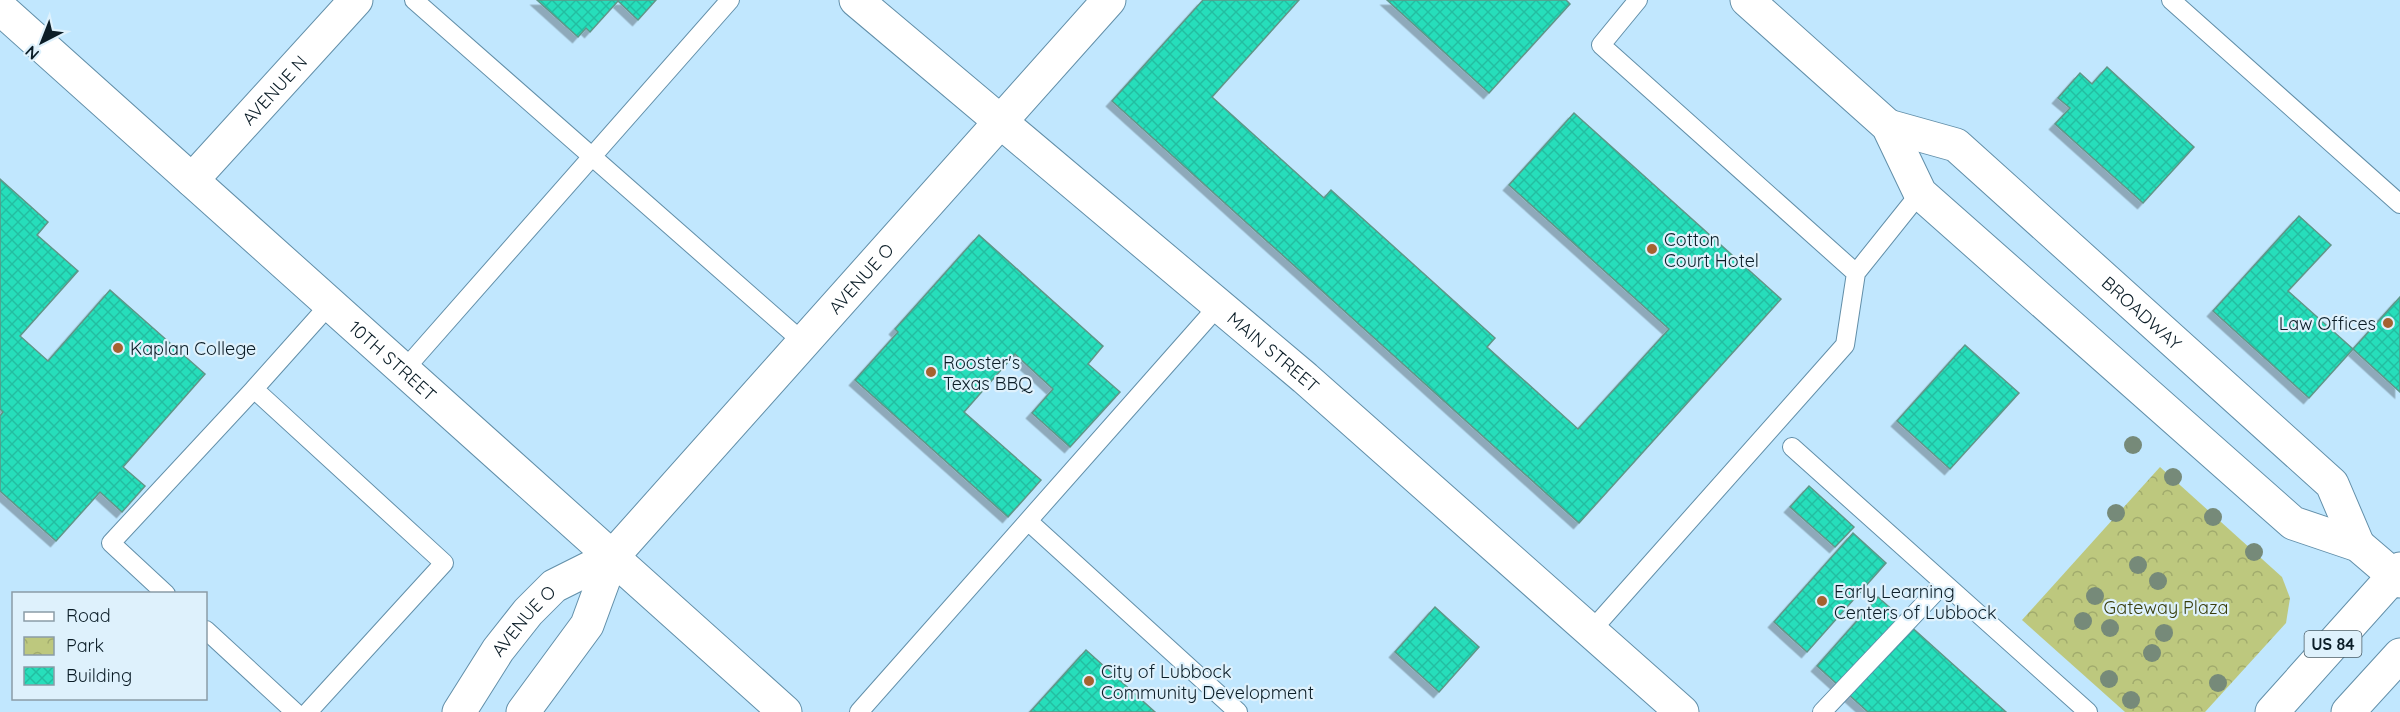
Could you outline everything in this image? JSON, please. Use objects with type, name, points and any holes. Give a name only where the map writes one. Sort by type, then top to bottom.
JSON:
[{"type":"main road","name":"AVENUE N","points":[[192,180],[356,0]]},
{"type":"main road","name":"MAIN STREET","points":[[856,0],[1314,386],[1683,712]]},
{"type":"main road","name":"AVENUE O","points":[[459,712],[498,650],[541,599],[554,586],[612,556],[1109,0]]},
{"type":"main road","name":"BROADWAY","points":[[1747,0],[1888,126],[1920,193],[2293,523],[2358,545],[2398,575]]},
{"type":"main road","name":"10TH STREET","points":[[0,8],[785,712]]},
{"type":"main road","name":"BROADWAY","points":[[1888,126],[1956,145],[1965,153],[2332,484],[2358,545]]},
{"type":"main road","name":"AVENUE O","points":[[523,712],[587,625],[612,556]]},
{"type":"main road","name":"US 84","points":[[2272,712],[2398,575]]},
{"type":"main road","points":[[2348,712],[2400,655]]},
{"type":"lane","points":[[414,0],[803,342]]},
{"type":"lane","points":[[404,370],[730,0]]},
{"type":"lane","points":[[1638,0],[1601,45],[1856,273]]},
{"type":"lane","points":[[2171,0],[2400,204]]},
{"type":"lane","points":[[1591,631],[1845,345],[1856,273],[1920,193]]},
{"type":"lane","points":[[164,592],[111,543],[330,304]]},
{"type":"lane","points":[[859,712],[1219,305]]},
{"type":"lane","points":[[254,389],[444,563],[308,712]]},
{"type":"lane","points":[[1792,447],[2088,712]]},
{"type":"lane","points":[[1028,521],[1238,712]]},
{"type":"lane","points":[[1822,712],[1944,583]]},
{"type":"lane","points":[[207,631],[295,712]]},
{"type":"green space","name":"Gateway Plaza","points":[[2160,467],[2282,577],[2290,598],[2286,623],[2205,712],[2125,712],[2022,620]]},
{"type":"building","points":[[537,0],[656,0],[638,20],[618,1],[590,32],[586,28],[578,37]]},
{"type":"building","name":"Cotton Court Hotel","points":[[1203,0],[1299,0],[1212,97],[1324,198],[1331,190],[1495,338],[1487,347],[1578,429],[1669,329],[1509,185],[1574,113],[1781,299],[1579,523],[1112,101]]},
{"type":"building","points":[[1387,0],[1566,0],[1570,4],[1489,93]]},
{"type":"building","points":[[2107,67],[2194,147],[2143,203],[2055,124],[2070,108],[2058,98],[2080,73],[2092,84]]},
{"type":"building","name":"Kaplan College","points":[[0,179],[48,222],[37,235],[78,271],[20,336],[48,361],[110,290],[205,374],[123,467],[145,486],[122,512],[100,492],[56,541],[0,491],[0,416],[3,412],[0,409]]},
{"type":"building","points":[[2299,216],[2331,245],[2288,291],[2353,349],[2309,398],[2213,311]]},
{"type":"building","name":"Rooster's Texas BBQ","points":[[979,235],[1103,346],[1088,364],[1120,392],[1070,447],[1032,413],[1053,389],[1015,354],[964,412],[1041,480],[1008,517],[855,380],[898,332],[895,329]]},
{"type":"building","name":"Law Offices","points":[[2400,297],[2400,392],[2353,349]]},
{"type":"building","points":[[1965,345],[2019,393],[1950,469],[1897,421]]},
{"type":"building","points":[[1809,486],[1854,527],[1835,547],[1790,507]]},
{"type":"building","name":"Early Learning Centers of Lubbock","points":[[1853,533],[1886,563],[1807,652],[1774,622]]},
{"type":"building","points":[[1878,597],[2006,712],[1868,712],[1817,666]]},
{"type":"building","points":[[1435,607],[1479,647],[1439,692],[1395,652]]},
{"type":"building","name":"City of Lubbock Community Development","points":[[1086,650],[1155,712],[1030,712]]},
{"type":"place","name":"Cotton Court Hotel","points":[[1652,249]]},
{"type":"place","name":"Law Offices","points":[[2388,323]]},
{"type":"place","name":"Kaplan College","points":[[118,348]]},
{"type":"place","name":"Rooster's Texas BBQ","points":[[931,372]]},
{"type":"place","name":"Early Learning Centers of Lubbock","points":[[1822,601]]},
{"type":"place","name":"City of Lubbock Community Development","points":[[1089,681]]}]
